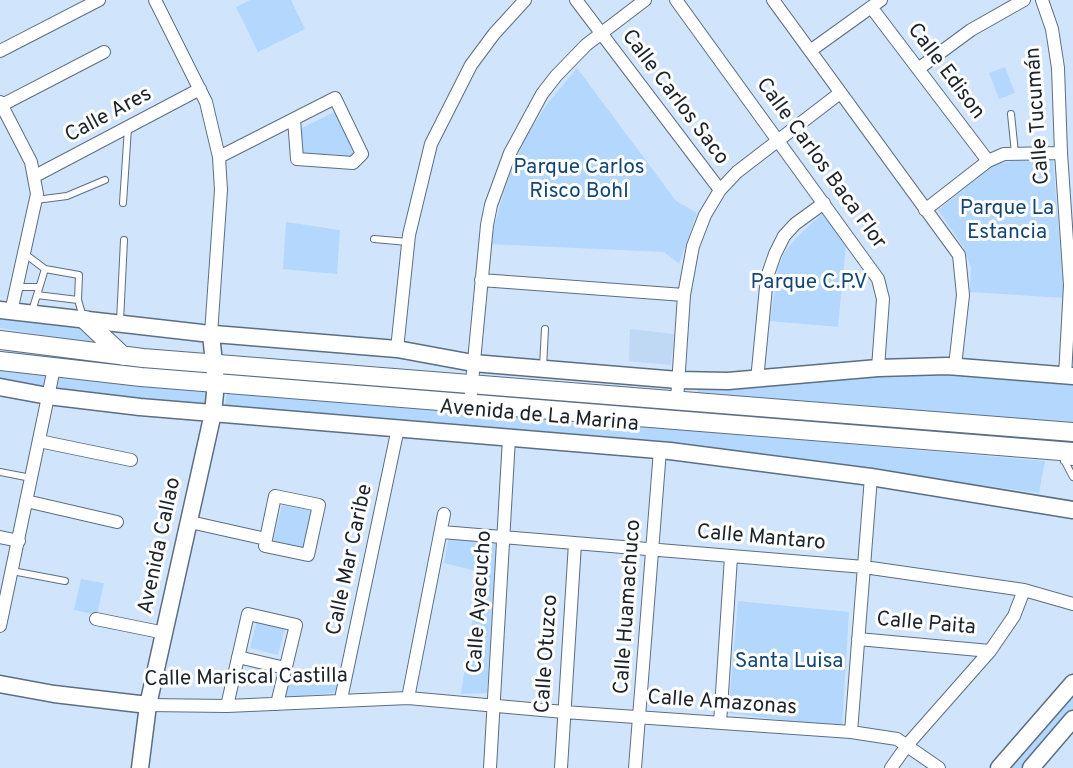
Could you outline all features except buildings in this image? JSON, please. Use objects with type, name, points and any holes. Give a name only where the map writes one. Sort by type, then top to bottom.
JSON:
[{"type":"main road","points":[[5,311],[211,334],[397,349],[473,363],[678,380],[757,380],[878,368],[955,366],[1069,376]]},
{"type":"main road","points":[[85,320],[123,356]]},
{"type":"main road","name":"Avenida Callao","points":[[140,768],[148,705],[213,413],[216,383],[211,334]]},
{"type":"main road","name":"Avenida de La Marina","points":[[0,339],[123,356],[215,364],[1073,432]]},
{"type":"main road","name":"Avenida de La Marina","points":[[0,361],[216,383],[1067,456]]},
{"type":"main road","name":"Avenida de La Marina","points":[[0,387],[48,396],[213,413],[660,450],[871,477],[1070,510]]},
{"type":"main road","points":[[999,768],[1073,683]]},
{"type":"main road","name":"Calle Mariscal Castilla","points":[[0,684],[54,694],[148,705]]},
{"type":"main road","points":[[1031,768],[1073,719]]},
{"type":"street","points":[[0,51],[99,0]]},
{"type":"street","points":[[155,0],[201,89],[211,117],[219,157],[221,190],[211,334]]},
{"type":"street","points":[[397,349],[408,243],[423,173],[439,126],[471,65],[494,34],[525,0]]},
{"type":"street","name":"Calle Carlos Saco","points":[[576,0],[720,190]]},
{"type":"street","points":[[470,403],[481,280],[491,205],[510,153],[549,85],[570,60],[645,0]]},
{"type":"street","name":"Calle Carlos Baca Flor","points":[[676,0],[874,272],[881,288],[878,368]]},
{"type":"street","points":[[773,0],[959,255],[963,295],[955,366]]},
{"type":"street","points":[[918,69],[971,30],[1024,0]]},
{"type":"street","name":"Calle Tucumán","points":[[1042,0],[1052,29],[1058,68],[1070,285],[1069,376]]},
{"type":"street","points":[[810,51],[876,4]]},
{"type":"street","name":"Calle Edison","points":[[876,4],[918,69],[988,161]]},
{"type":"street","points":[[5,311],[16,287],[36,200],[35,176],[31,162],[1,103],[104,52]]},
{"type":"street","name":"Calle Ares","points":[[35,176],[201,89]]},
{"type":"street","points":[[677,400],[684,295],[696,237],[705,215],[720,190],[737,172],[840,93]]},
{"type":"street","points":[[219,157],[335,98],[362,149],[362,154],[353,163],[297,159],[294,119]]},
{"type":"street","points":[[925,210],[988,161],[1015,153],[1061,153]]},
{"type":"street","points":[[757,380],[767,277],[775,254],[784,237],[795,224],[824,202]]},
{"type":"street","points":[[481,280],[684,295]]},
{"type":"street","points":[[0,626],[2,607],[19,541],[54,368]]},
{"type":"street","name":"Calle Mar Caribe","points":[[341,699],[398,428]]},
{"type":"street","name":"Calle Ayacucho","points":[[490,768],[510,438]]},
{"type":"street","points":[[39,441],[131,460]]},
{"type":"street","name":"Calle Huamachuco","points":[[635,768],[660,450]]},
{"type":"street","points":[[851,732],[871,477]]},
{"type":"street","points":[[275,496],[319,505],[308,555],[264,546],[266,538],[275,496]]},
{"type":"street","points":[[26,501],[117,522]]},
{"type":"street","points":[[408,698],[444,514]]},
{"type":"street","points":[[190,522],[266,538]]},
{"type":"street","name":"Calle Mantaro","points":[[442,532],[864,567],[1024,590],[1073,604]]},
{"type":"street","points":[[0,537],[19,541]]},
{"type":"street","name":"Calle Otuzco","points":[[561,768],[575,543]]},
{"type":"street","points":[[720,723],[731,557]]},
{"type":"street","points":[[891,768],[908,744],[990,651],[1014,616],[1024,590]]},
{"type":"street","points":[[227,706],[248,614],[296,625],[277,704]]},
{"type":"street","points":[[96,619],[165,633]]},
{"type":"street","name":"Calle Paita","points":[[858,639],[990,651]]},
{"type":"street","points":[[238,657],[285,668]]},
{"type":"street","name":"Calle Mariscal Castilla","points":[[148,705],[227,706],[341,699],[408,698],[493,705]]},
{"type":"street","name":"Calle Amazonas","points":[[493,705],[885,736],[908,744],[939,768]]},
{"type":"lane","points":[[1011,114],[1015,153]]},
{"type":"lane","points":[[123,203],[128,128]]},
{"type":"lane","points":[[36,200],[67,196],[105,180]]},
{"type":"lane","points":[[374,239],[408,243]]},
{"type":"lane","points":[[120,324],[124,240]]},
{"type":"lane","points":[[25,254],[45,269],[79,275],[78,300],[85,320]]},
{"type":"lane","points":[[31,314],[45,269]]},
{"type":"lane","points":[[16,287],[78,300]]},
{"type":"lane","points":[[543,368],[544,329]]},
{"type":"lane","points":[[1067,456],[1073,477]]},
{"type":"lane","points":[[0,472],[31,478]]},
{"type":"lane","points":[[12,571],[65,581]]},
{"type":"shaded area","points":[[630,329],[674,334],[671,365],[629,361]]},
{"type":"green space","points":[[250,0],[291,0],[305,29],[258,52],[236,7]]},
{"type":"green space","points":[[1005,67],[1015,93],[999,99],[989,73]]},
{"type":"green space","name":"Parque Carlos Risco Bohl","points":[[577,68],[676,201],[697,213],[679,264],[664,252],[489,244],[505,188],[524,140],[547,104]]},
{"type":"green space","points":[[336,111],[358,151],[354,159],[300,154],[302,128]]},
{"type":"green space","name":"Parque La Estancia","points":[[1053,159],[1064,298],[970,292],[971,267],[964,248],[938,210],[994,165],[1012,161]]},
{"type":"green space","name":"Parque C.P.V","points":[[823,213],[846,244],[838,327],[770,321],[778,268],[784,253],[795,239]]},
{"type":"green space","points":[[286,222],[340,230],[337,274],[283,269]]},
{"type":"green space","points":[[0,312],[82,324],[100,344],[0,328]]},
{"type":"green space","points":[[7,346],[202,367],[203,378],[6,356]]},
{"type":"green space","points":[[0,370],[49,372],[45,391],[0,383]]},
{"type":"green space","points":[[950,373],[1073,383],[1073,425],[698,396],[697,387],[879,374]]},
{"type":"green space","points":[[59,375],[210,389],[207,406],[57,391]]},
{"type":"green space","points":[[227,391],[1045,461],[1039,493],[660,441],[225,406]]},
{"type":"green space","points":[[282,504],[312,511],[303,548],[273,541]]},
{"type":"green space","points":[[449,535],[496,543],[487,693],[461,694],[480,572],[444,563]]},
{"type":"green space","points":[[81,579],[104,583],[97,615],[74,610]]},
{"type":"green space","name":"Santa Luisa","points":[[738,601],[849,612],[842,728],[728,713]]},
{"type":"green space","points":[[257,620],[285,628],[278,655],[250,648]]},
{"type":"green space","points":[[289,674],[340,681],[335,693],[285,697]]},
{"type":"green space","points":[[1073,690],[1073,711],[1024,768],[1008,768]]}]
